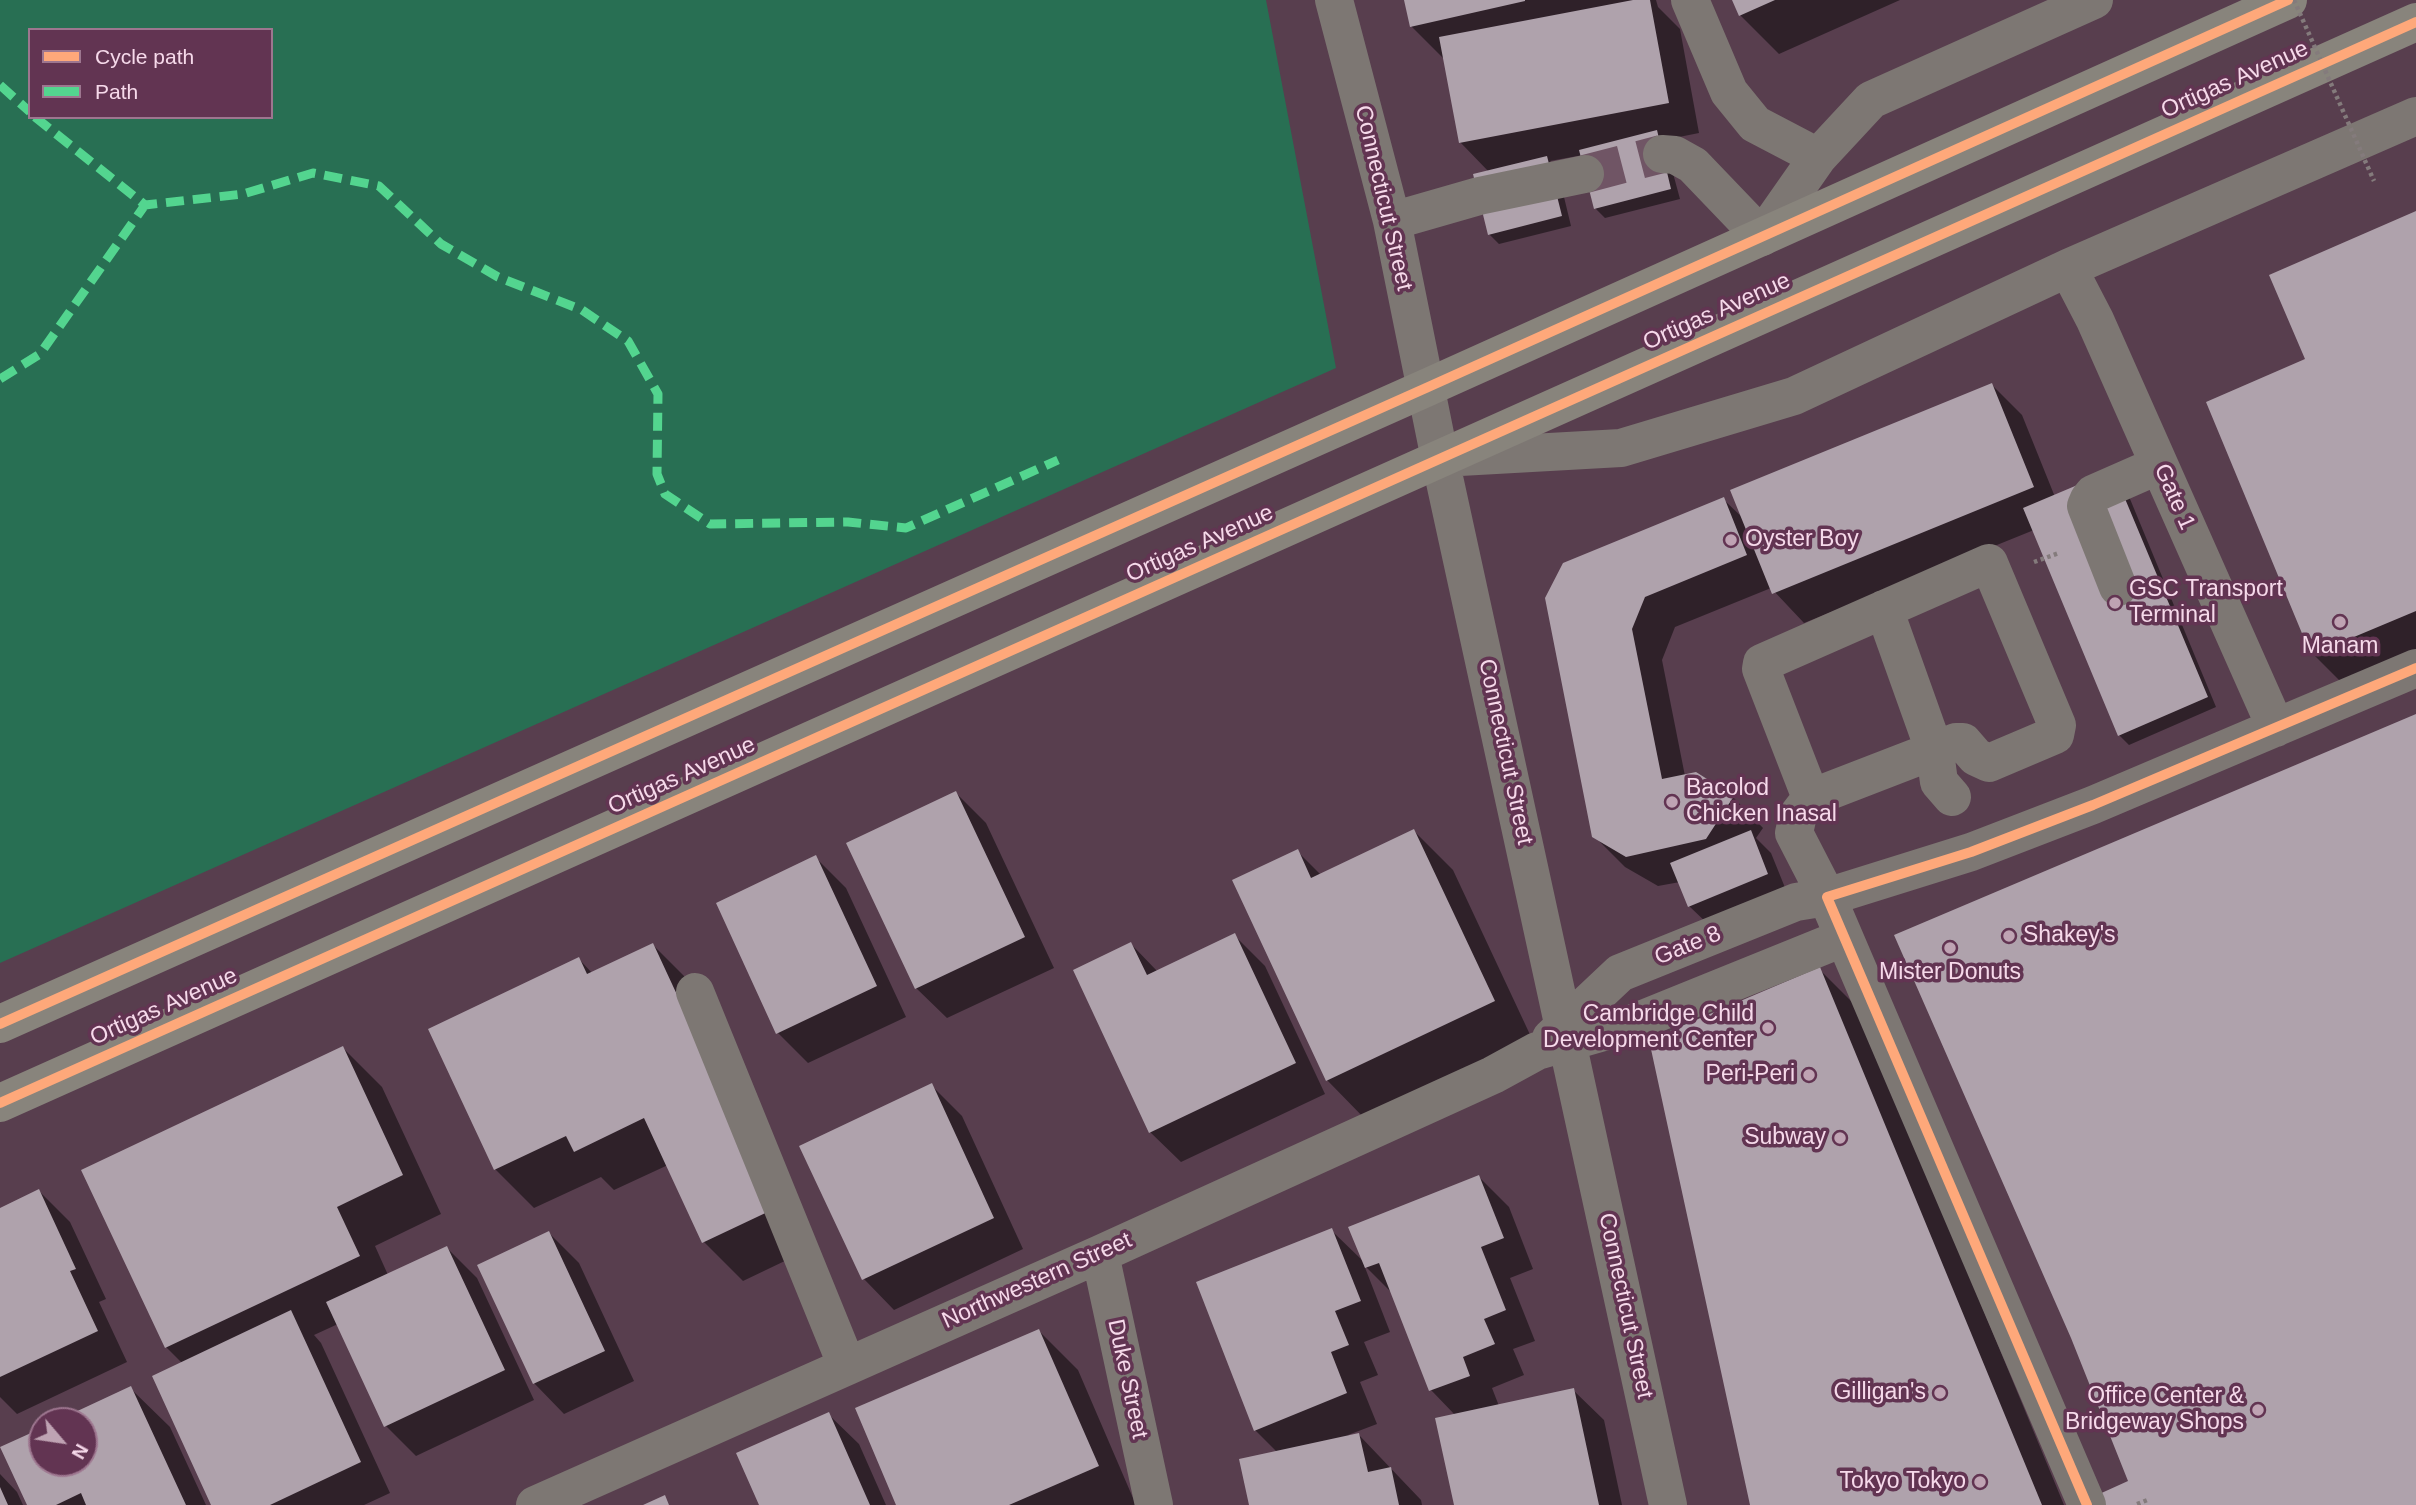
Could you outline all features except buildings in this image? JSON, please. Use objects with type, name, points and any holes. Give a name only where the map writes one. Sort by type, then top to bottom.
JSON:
[{"type":"main road","points":[[0,1024],[2288,0]]},
{"type":"main road","name":"Ortigas Avenue","points":[[0,1103],[2416,22]]},
{"type":"street","name":"Connecticut Street","points":[[1334,0],[1392,221],[1557,1039],[1668,1505]]},
{"type":"street","points":[[1690,0],[1729,92],[1755,124],[1818,158]]},
{"type":"street","points":[[1662,154],[1675,155],[1693,165],[1762,236],[1818,158],[1871,100],[2094,0]]},
{"type":"street","points":[[1440,458],[1621,447],[1794,396],[2068,268],[2416,116]]},
{"type":"street","points":[[1392,221],[1479,196],[1585,174]]},
{"type":"street","name":"Gate 1","points":[[2068,268],[2095,320],[2276,728]]},
{"type":"street","points":[[2118,587],[2086,506],[2094,494],[2160,465]]},
{"type":"street","points":[[1811,798],[1760,670],[1762,663],[1989,562],[2057,728],[2052,737],[1989,763],[1976,757],[1963,742],[1811,798],[1798,815],[1794,833],[1827,897],[2087,1505]]},
{"type":"street","points":[[1884,609],[1935,752],[1951,778],[1952,797],[1972,852]]},
{"type":"street","name":"Gate 8","points":[[1557,1039],[1620,973],[1796,902],[1827,897],[1972,852],[2416,668]]},
{"type":"street","points":[[1557,1039],[1628,1025],[1843,938]]},
{"type":"street","points":[[695,992],[847,1366]]},
{"type":"street","name":"Northwestern Street","points":[[535,1505],[1100,1254],[1493,1075],[1557,1039]]},
{"type":"street","name":"Duke Street","points":[[1100,1254],[1154,1505]]},
{"type":"path","points":[[2294,0],[2374,181]]},
{"type":"path","points":[[2137,1504],[2150,1499]]},
{"type":"green space","points":[[0,0],[1266,0],[1336,368],[0,963]]},
{"type":"tunnel","points":[[1585,174],[1662,154]]},
{"type":"marked path","points":[[0,85],[28,110]]},
{"type":"marked path","points":[[38,119],[145,205],[243,194],[313,173],[379,186],[441,244],[498,277],[582,310],[628,341],[658,394],[657,474],[665,494],[710,524],[848,522],[906,528],[1058,460]]},
{"type":"marked path","points":[[0,379],[40,354],[145,205]]},
{"type":"cycle path","points":[[0,1024],[2288,0]]},
{"type":"cycle path","points":[[0,1103],[2416,22]]},
{"type":"cycle path","points":[[2087,1505],[1827,897],[1971,852],[2093,805],[2416,668]]},
{"type":"place","name":"Oyster Boy","points":[[1731,540]]},
{"type":"place","name":"GSC Transport Terminal","points":[[2115,603]]},
{"type":"place","name":"Manam","points":[[2340,622]]},
{"type":"place","name":"Bacolod Chicken Inasal","points":[[1672,802]]},
{"type":"place","name":"Shakey's","points":[[2009,936]]},
{"type":"place","name":"Mister Donuts","points":[[1950,948]]},
{"type":"place","name":"Cambridge Child Development Center","points":[[1768,1028]]},
{"type":"place","name":"Peri-Peri","points":[[1809,1075]]},
{"type":"place","name":"Subway","points":[[1840,1138]]},
{"type":"place","name":"Gilligan's","points":[[1940,1393]]},
{"type":"place","name":"Office Center & Bridgeway Shops","points":[[2258,1410]]},
{"type":"place","name":"Tokyo Tokyo","points":[[1980,1482]]}]
